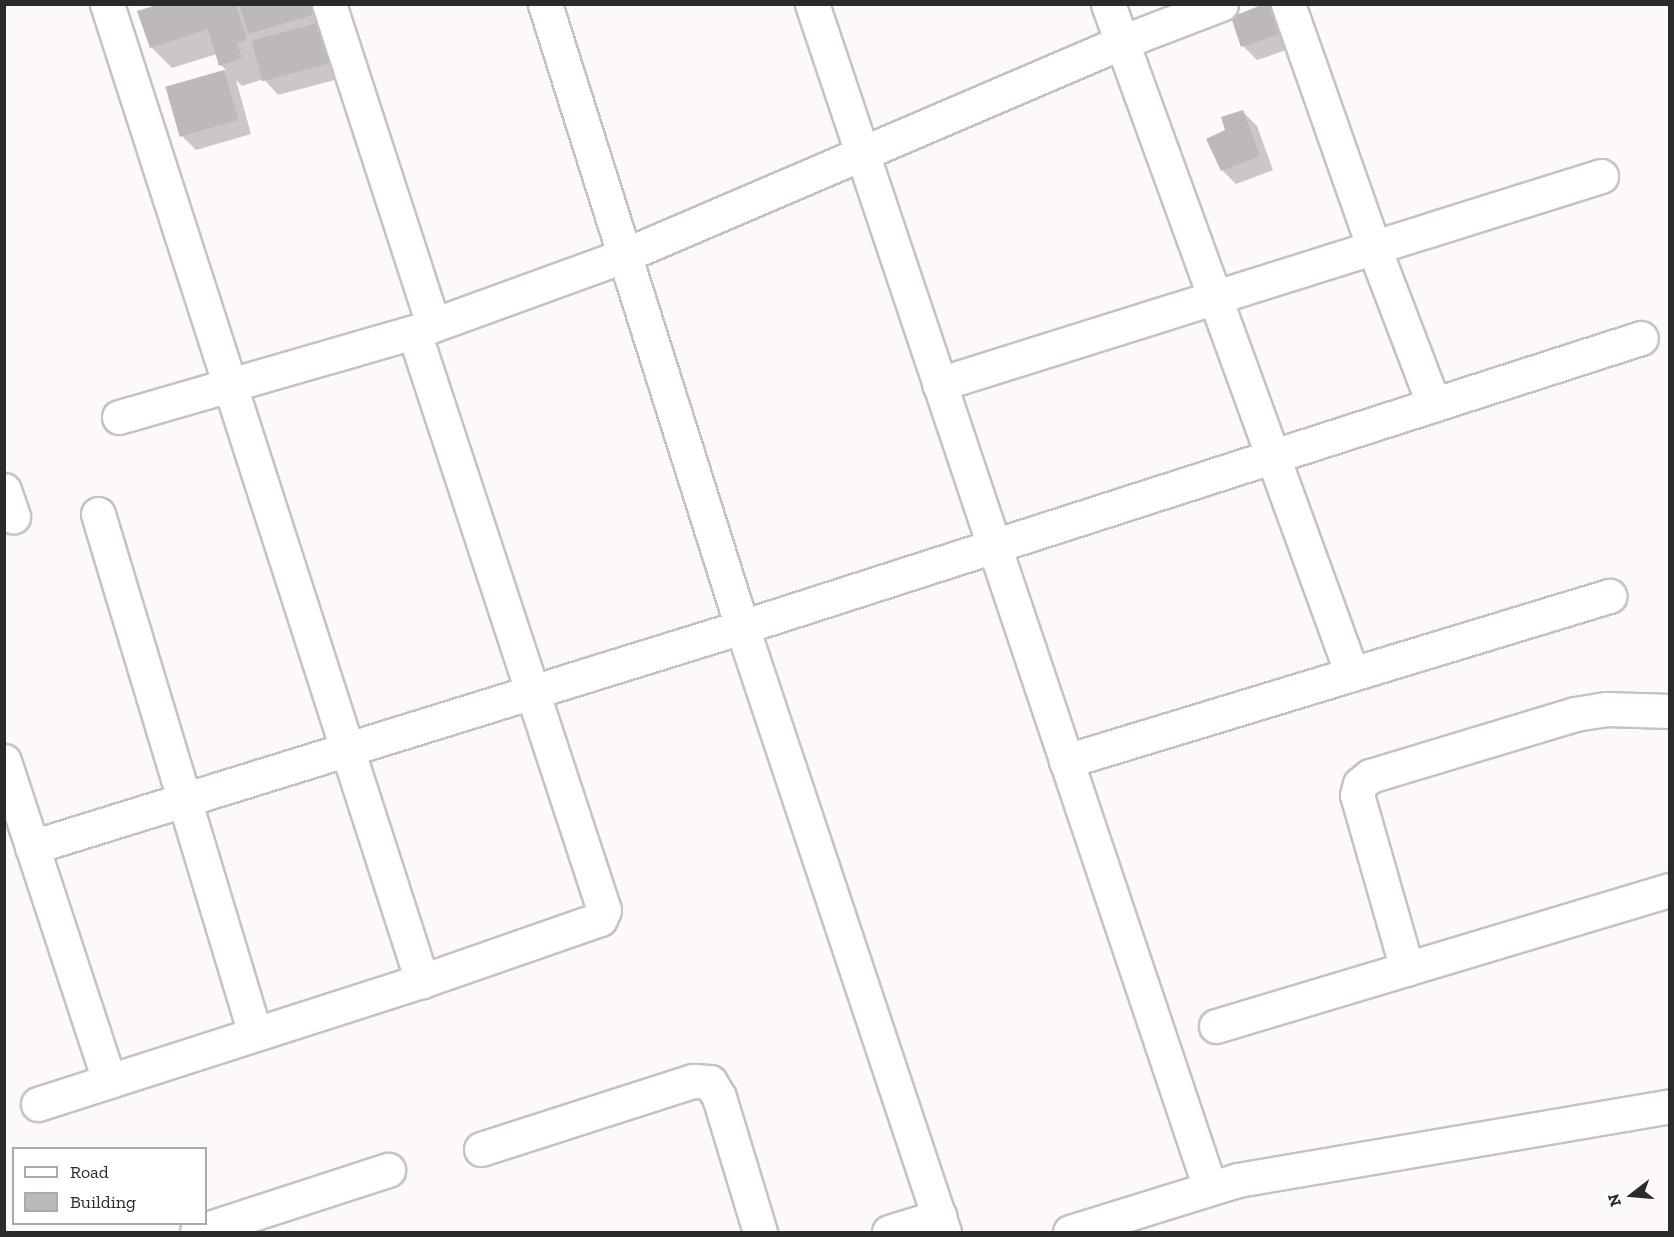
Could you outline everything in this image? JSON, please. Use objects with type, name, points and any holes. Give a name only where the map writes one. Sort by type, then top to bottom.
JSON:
[{"type":"street","points":[[107,4],[422,981]]},
{"type":"street","points":[[38,1104],[586,926],[600,919],[604,910],[532,692],[423,329],[329,4]]},
{"type":"street","points":[[545,4],[742,627],[942,1224],[889,1233]]},
{"type":"street","points":[[1108,4],[1352,674]]},
{"type":"street","points":[[119,417],[423,329],[625,255],[1122,42],[1221,4]]},
{"type":"street","points":[[1288,4],[1374,248],[1434,405]]},
{"type":"street","points":[[816,6],[862,153],[1210,1188]]},
{"type":"street","points":[[939,384],[1601,176]]},
{"type":"street","points":[[32,847],[742,627],[1641,338]]},
{"type":"street","points":[[98,514],[255,1034]]},
{"type":"street","points":[[1066,761],[1609,596]]},
{"type":"street","points":[[1407,969],[1357,795],[1360,784],[1370,776],[1575,714],[1606,709],[1670,711]]},
{"type":"street","points":[[4,761],[109,1081]]},
{"type":"street","points":[[1216,1026],[1670,890]]},
{"type":"street","points":[[481,1149],[693,1081],[710,1082],[719,1097],[760,1233]]},
{"type":"street","points":[[1070,1233],[1210,1188],[1282,1172],[1670,1106]]},
{"type":"street","points":[[197,1233],[388,1170]]},
{"type":"building","points":[[239,4],[324,4],[326,11],[248,34]]},
{"type":"building","points":[[1264,4],[1281,4],[1291,30],[1241,47],[1231,17]]},
{"type":"building","points":[[157,5],[236,5],[247,40],[237,43],[242,58],[219,66],[208,29],[150,48],[137,11]]},
{"type":"building","points":[[325,21],[336,62],[262,81],[252,41]]},
{"type":"building","points":[[224,70],[238,120],[180,137],[165,87]]},
{"type":"building","points":[[1243,110],[1260,156],[1221,171],[1206,139],[1225,130],[1221,117]]}]
